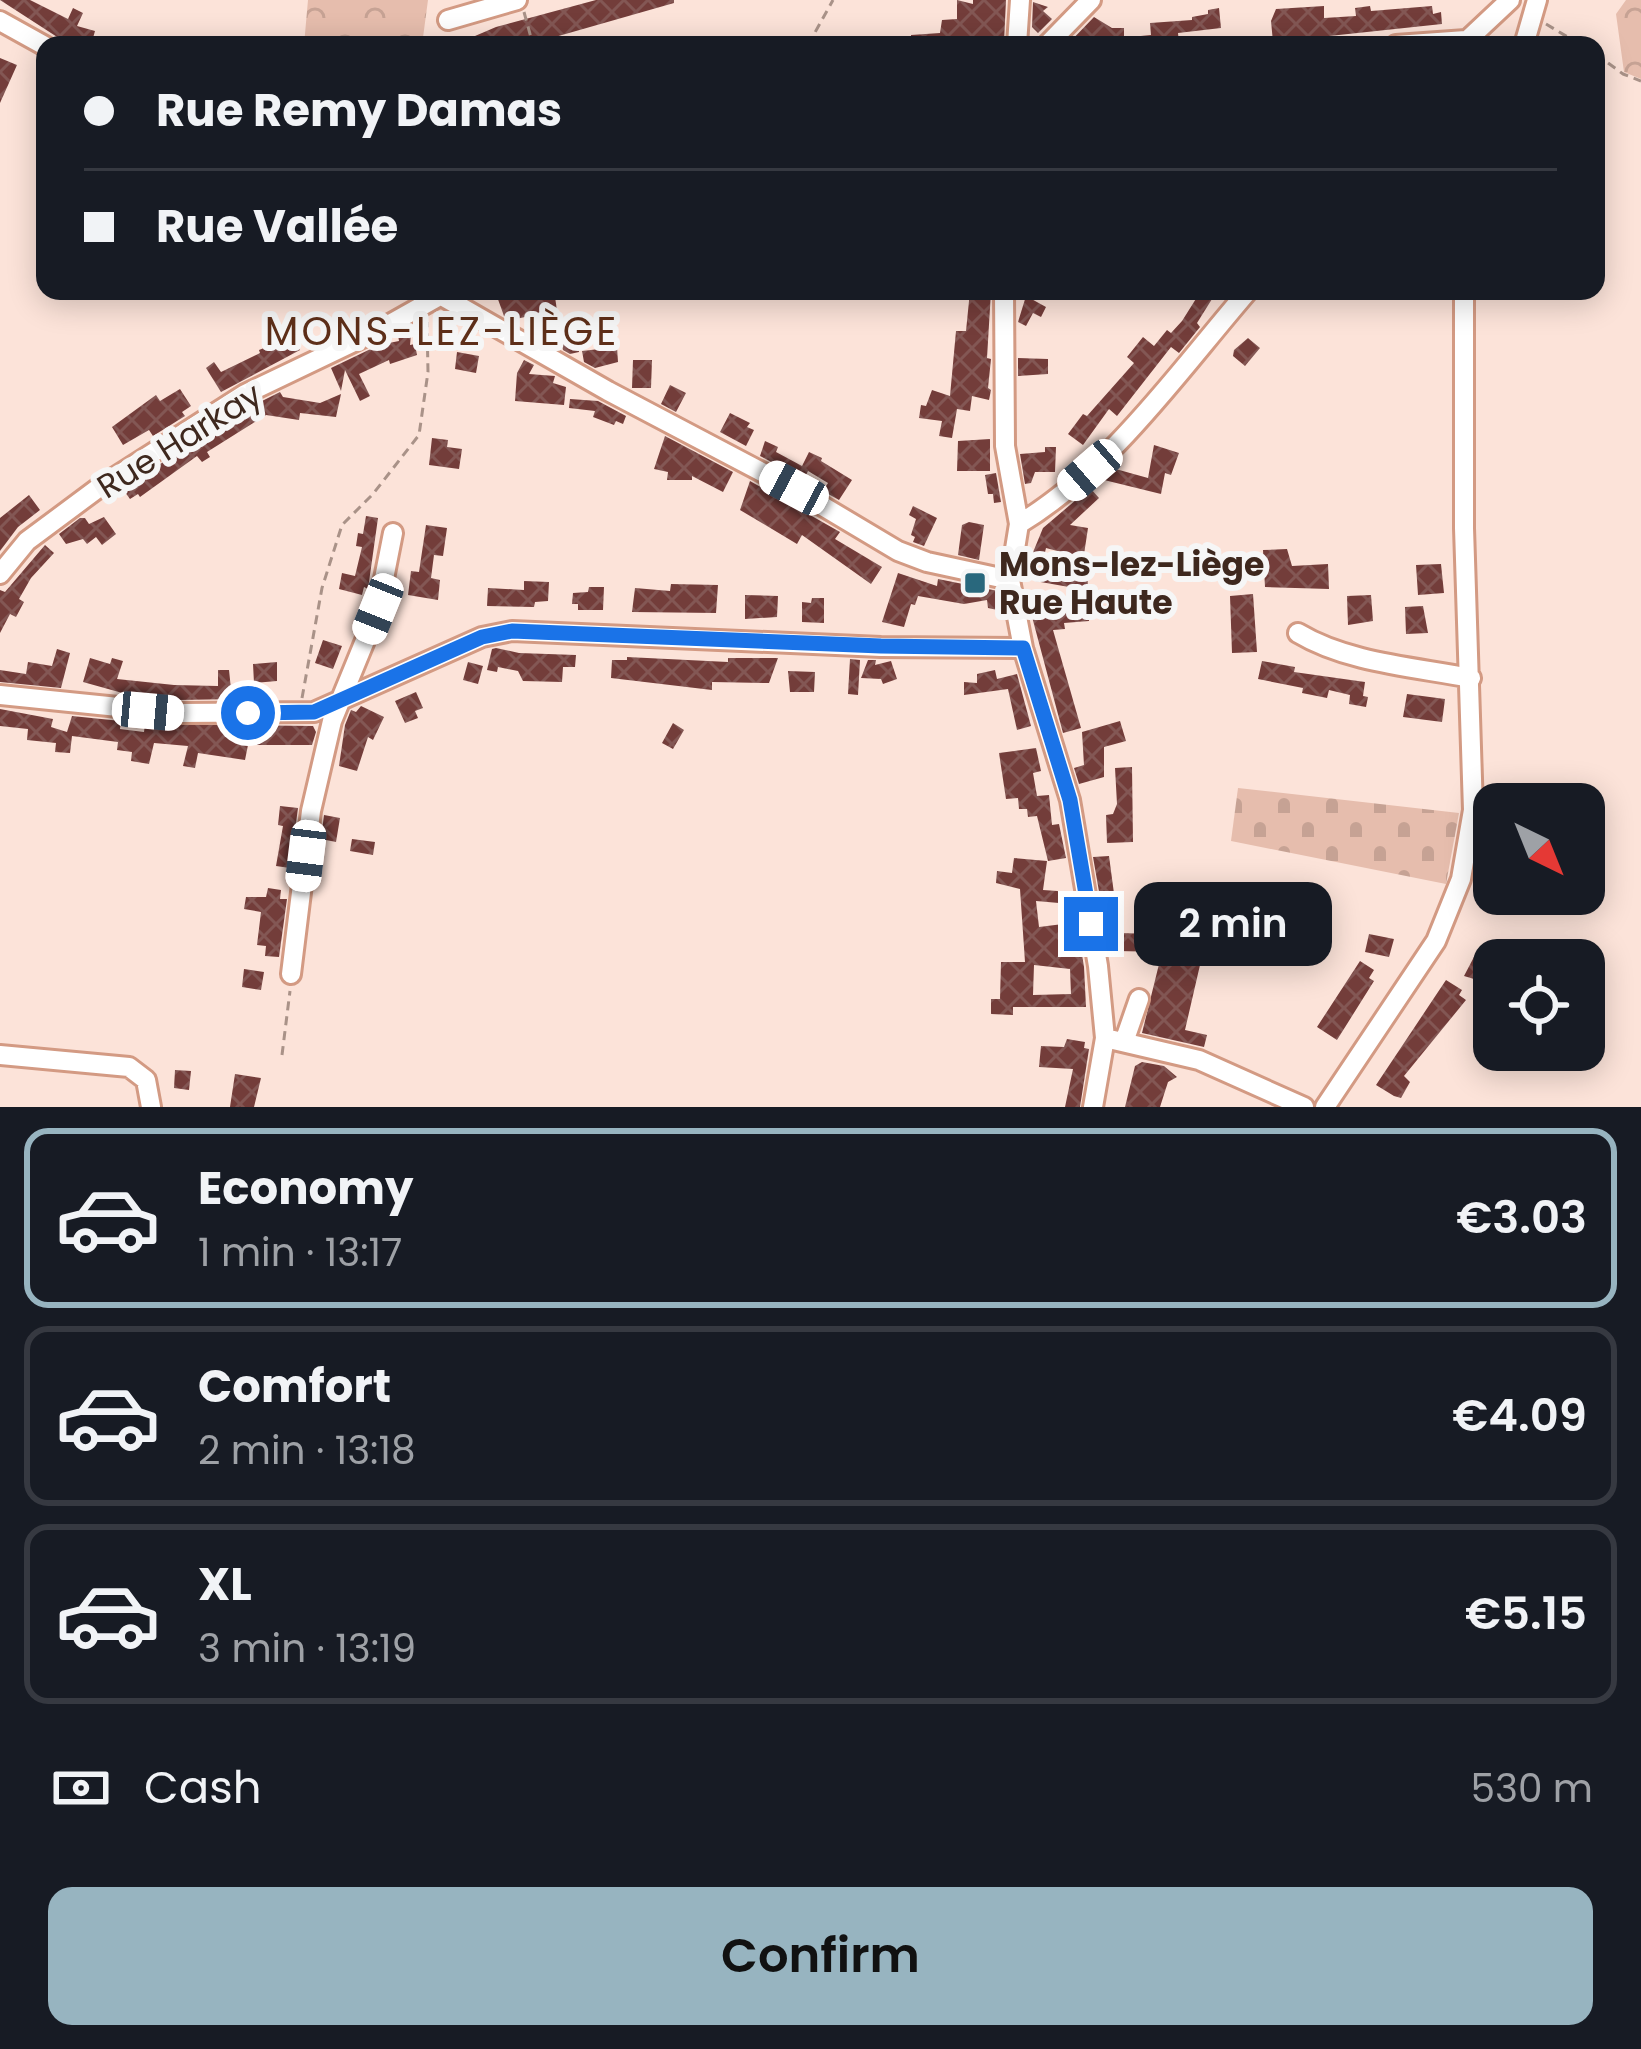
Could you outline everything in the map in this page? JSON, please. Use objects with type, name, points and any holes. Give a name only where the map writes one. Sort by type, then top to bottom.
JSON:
[{"type":"street","points":[[448,20],[519,0]]},
{"type":"street","points":[[1018,36],[1020,0]]},
{"type":"street","points":[[1056,36],[1091,0]]},
{"type":"street","points":[[1473,36],[1510,0]]},
{"type":"street","points":[[0,21],[36,41]]},
{"type":"street","name":"Rue Harkay","points":[[0,574],[27,541],[101,486],[245,394],[381,329],[429,300]]},
{"type":"street","points":[[446,300],[794,488],[898,551],[1010,580]]},
{"type":"street","points":[[1003,300],[1005,446],[1019,524],[1010,580],[1023,648],[1070,800],[1115,1040]]},
{"type":"street","points":[[1019,524],[1046,508],[1111,451],[1240,300]]},
{"type":"street","points":[[1325,1107],[1436,940],[1460,879],[1473,810],[1464,528],[1464,300]]},
{"type":"street","points":[[291,974],[310,811],[332,721],[378,609],[393,533]]},
{"type":"street","points":[[0,695],[177,713],[314,712],[482,637],[512,631],[1023,648]]},
{"type":"street","points":[[1298,633],[1319,646],[1471,678]]},
{"type":"street","points":[[1094,1107],[1115,1040],[1139,999]]},
{"type":"street","points":[[1115,1040],[1199,1060],[1304,1107]]},
{"type":"street","points":[[0,1055],[129,1067],[146,1080],[151,1107]]},
{"type":"path","points":[[519,0],[530,36]]},
{"type":"path","points":[[813,36],[832,0]]},
{"type":"path","points":[[1535,8],[1569,36]]},
{"type":"path","points":[[1605,61],[1641,81]]},
{"type":"path","points":[[299,713],[322,588],[342,525],[373,494],[419,434],[436,300]]},
{"type":"path","points":[[282,1054],[291,974]]},
{"type":"green space","points":[[308,0],[428,0],[423,36],[305,36]]},
{"type":"green space","points":[[1626,0],[1641,0],[1641,79],[1624,72],[1616,14]]},
{"type":"green space","points":[[1238,788],[1459,813],[1446,884],[1231,841]]},
{"type":"building","points":[[0,0],[30,0],[68,19],[73,8],[83,13],[77,26],[95,31],[94,36],[56,36]]},
{"type":"building","points":[[596,0],[674,0],[558,36],[475,36]]},
{"type":"building","points":[[957,0],[973,4],[973,0],[1006,0],[1004,36],[911,36],[940,33],[942,20],[957,19]]},
{"type":"building","points":[[1033,2],[1048,7],[1043,11],[1052,19],[1038,33],[1032,27]]},
{"type":"building","points":[[1324,6],[1324,18],[1356,16],[1355,8],[1370,6],[1371,11],[1432,6],[1433,14],[1441,12],[1442,24],[1329,36],[1272,36],[1276,9]]},
{"type":"building","points":[[1219,8],[1221,28],[1178,36],[1140,36],[1151,35],[1150,23],[1192,20]]},
{"type":"building","points":[[1094,17],[1112,28],[1124,28],[1124,36],[1076,36]]},
{"type":"building","points":[[0,58],[17,65],[0,103]]},
{"type":"building","points":[[498,300],[555,300],[558,317],[548,338],[542,313],[512,320],[504,316]]},
{"type":"building","points":[[969,300],[990,300],[989,400],[972,396],[970,411],[957,409],[952,438],[939,436],[942,421],[919,418],[921,405],[926,406],[932,390],[950,396],[956,331],[966,331]]},
{"type":"building","points":[[1025,300],[1046,307],[1041,317],[1033,313],[1026,326],[1018,322]]},
{"type":"building","points":[[1195,300],[1211,300],[1197,323],[1200,327],[1179,353],[1171,347],[1117,416],[1109,409],[1083,445],[1068,434],[1134,363],[1127,357],[1143,337],[1154,346],[1182,321]]},
{"type":"building","points":[[406,331],[417,355],[390,364],[389,360],[359,374],[370,396],[360,401],[345,370],[341,391],[331,368],[379,345],[399,341],[398,335]]},
{"type":"building","points":[[263,332],[293,336],[300,350],[221,392],[206,368],[214,362],[221,372],[260,353],[269,346]]},
{"type":"building","points":[[573,332],[579,352],[570,354],[563,350],[560,335]]},
{"type":"building","points":[[1248,338],[1260,348],[1245,366],[1233,356]]},
{"type":"building","points":[[617,347],[618,362],[595,368],[584,362],[582,351]]},
{"type":"building","points":[[457,352],[479,356],[476,373],[455,369]]},
{"type":"building","points":[[1018,358],[1048,359],[1048,374],[1018,376]]},
{"type":"building","points":[[524,360],[534,365],[529,374],[555,376],[553,383],[566,387],[564,405],[515,401],[517,373]]},
{"type":"building","points":[[633,360],[652,360],[651,388],[632,388]]},
{"type":"building","points":[[670,385],[686,393],[676,412],[661,404]]},
{"type":"building","points":[[180,389],[191,406],[182,412],[185,416],[153,436],[149,430],[123,445],[112,427],[156,395],[160,401]]},
{"type":"building","points":[[280,392],[283,397],[320,403],[341,394],[336,417],[300,413],[299,420],[266,415],[207,452],[210,457],[202,462],[197,456],[140,497],[130,499],[122,488],[252,406]]},
{"type":"building","points":[[570,399],[598,401],[626,416],[623,424],[593,417],[595,411],[569,408]]},
{"type":"building","points":[[730,413],[754,430],[746,446],[720,432]]},
{"type":"building","points":[[665,436],[733,472],[723,492],[692,476],[692,480],[667,480],[668,472],[654,469]]},
{"type":"building","points":[[432,438],[448,440],[447,447],[462,449],[459,469],[429,465]]},
{"type":"building","points":[[990,439],[990,471],[957,471],[958,441]]},
{"type":"building","points":[[765,441],[802,466],[809,452],[852,480],[839,500],[823,491],[828,483],[808,471],[804,479],[760,456]]},
{"type":"building","points":[[1154,445],[1179,453],[1171,475],[1165,473],[1161,494],[1100,479],[1112,468],[1148,478]]},
{"type":"building","points":[[1045,447],[1056,447],[1055,472],[1035,472],[1031,483],[1025,484],[1020,454],[1045,452]]},
{"type":"building","points":[[996,473],[1001,502],[994,503],[985,475]]},
{"type":"building","points":[[750,481],[840,532],[835,539],[882,567],[871,584],[802,535],[797,544],[740,510]]},
{"type":"building","points":[[1090,488],[1099,498],[1070,525],[1088,528],[1083,561],[1087,561],[1089,621],[1064,623],[1065,629],[1053,630],[1081,728],[1063,733],[1027,598],[1035,613],[1071,610],[1069,587],[1035,581],[1037,571],[1068,576],[1069,554],[1046,548],[1042,565],[1029,562],[1043,528]]},
{"type":"building","points":[[29,495],[40,510],[18,527],[0,551],[0,518]]},
{"type":"building","points":[[913,506],[937,518],[924,546],[913,542],[911,535],[916,519],[909,515]]},
{"type":"building","points":[[366,516],[378,518],[368,589],[364,587],[362,595],[339,589],[342,573],[355,576],[362,547],[356,546],[358,533],[363,534]]},
{"type":"building","points":[[104,517],[116,534],[102,545],[96,537],[87,544],[83,539],[66,544],[59,534],[80,518],[89,524]]},
{"type":"building","points":[[426,525],[447,528],[443,556],[434,555],[431,578],[440,580],[438,600],[408,595],[411,571],[419,572]]},
{"type":"building","points":[[962,525],[984,525],[979,560],[958,555]]},
{"type":"building","points":[[45,545],[54,553],[31,578],[19,599],[24,602],[16,617],[10,614],[0,633],[0,590],[5,592]]},
{"type":"building","points":[[1287,549],[1292,566],[1328,564],[1329,589],[1265,587],[1263,550]]},
{"type":"building","points":[[1441,564],[1444,593],[1418,595],[1416,565]]},
{"type":"building","points":[[898,573],[937,586],[938,579],[998,591],[1002,611],[988,608],[987,600],[964,604],[918,596],[904,627],[882,622]]},
{"type":"building","points":[[524,581],[549,582],[548,601],[535,602],[534,607],[487,606],[488,588],[524,590]]},
{"type":"building","points":[[671,584],[718,585],[716,613],[632,612],[635,588],[670,591]]},
{"type":"building","points":[[589,587],[604,587],[603,610],[578,610],[578,604],[572,604],[573,593],[588,592]]},
{"type":"building","points":[[1253,594],[1257,652],[1232,653],[1230,596]]},
{"type":"building","points":[[745,595],[778,596],[777,617],[745,619]]},
{"type":"building","points":[[1371,595],[1373,621],[1348,625],[1347,596]]},
{"type":"building","points":[[812,598],[824,598],[824,623],[802,622],[802,602],[811,603]]},
{"type":"building","points":[[1423,606],[1428,633],[1406,634],[1405,607]]},
{"type":"building","points":[[323,640],[342,646],[333,669],[315,663]]},
{"type":"building","points":[[496,648],[576,655],[575,667],[563,667],[562,682],[523,681],[518,671],[487,670]]},
{"type":"building","points":[[57,649],[70,653],[61,688],[0,682],[0,670],[26,674],[28,662],[52,666]]},
{"type":"building","points":[[90,658],[110,664],[112,658],[123,661],[117,679],[174,685],[218,686],[218,670],[229,670],[231,689],[239,690],[238,699],[178,700],[126,694],[83,682]]},
{"type":"building","points":[[728,658],[778,658],[769,683],[712,682],[712,690],[611,678],[612,660],[728,662]]},
{"type":"building","points":[[850,659],[860,660],[858,695],[848,694]]},
{"type":"building","points":[[868,660],[876,660],[875,665],[891,661],[897,679],[883,684],[881,679],[861,678]]},
{"type":"building","points":[[1262,661],[1295,667],[1294,672],[1365,682],[1366,707],[1349,704],[1350,695],[1329,690],[1327,698],[1258,679]]},
{"type":"building","points":[[277,662],[277,681],[254,683],[253,664]]},
{"type":"building","points":[[468,662],[483,666],[478,684],[463,680]]},
{"type":"building","points":[[995,670],[997,679],[1017,674],[1031,726],[1017,730],[1008,689],[964,695],[964,682],[977,683],[977,674]]},
{"type":"building","points":[[788,671],[815,672],[814,692],[790,692]]},
{"type":"building","points":[[416,692],[423,708],[415,711],[418,718],[405,723],[395,701]]},
{"type":"building","points":[[1407,694],[1445,699],[1442,722],[1403,717]]},
{"type":"building","points":[[361,706],[384,717],[373,740],[368,737],[357,771],[339,766],[345,725],[351,710],[356,712]]},
{"type":"building","points":[[0,709],[53,719],[51,727],[67,732],[72,716],[121,721],[120,729],[144,732],[145,724],[313,726],[316,732],[312,745],[248,745],[245,760],[198,753],[195,768],[183,766],[188,746],[154,743],[149,764],[131,761],[132,752],[117,750],[118,742],[72,736],[70,753],[55,752],[56,743],[27,740],[28,729],[0,726]]},
{"type":"building","points":[[1120,721],[1126,741],[1104,747],[1104,777],[1079,784],[1074,768],[1084,765],[1082,732]]},
{"type":"building","points":[[673,723],[684,730],[673,749],[662,743]]},
{"type":"building","points":[[1036,748],[1041,771],[1033,773],[1037,796],[1049,795],[1052,825],[1059,824],[1066,858],[1048,861],[1037,816],[1028,817],[1027,809],[1019,809],[1018,798],[1006,799],[999,753]]},
{"type":"building","points":[[1132,767],[1133,842],[1107,843],[1106,815],[1113,814],[1117,804],[1115,768]]},
{"type":"building","points":[[280,806],[298,808],[290,868],[276,866],[283,826],[278,825]]},
{"type":"building","points":[[324,815],[340,818],[336,842],[321,839]]},
{"type":"building","points":[[352,839],[375,842],[373,855],[350,851]]},
{"type":"building","points":[[1109,856],[1115,901],[1101,903],[1093,857]]},
{"type":"building","points":[[1014,858],[1047,861],[1043,890],[1072,892],[1086,1007],[1013,1007],[1013,1015],[991,1014],[991,999],[1000,999],[1001,962],[1025,962],[1020,889],[996,883],[997,871],[1012,873]],"holes":[[[1036,901],[1059,903],[1063,924],[1039,927]],[[1034,965],[1070,969],[1071,994],[1033,995]]]},
{"type":"building","points":[[268,888],[281,890],[280,899],[287,899],[279,957],[265,956],[266,946],[257,945],[261,912],[244,909],[246,897],[266,897]]},
{"type":"building","points":[[1118,933],[1156,934],[1155,941],[1203,952],[1185,1030],[1207,1035],[1204,1047],[1142,1033],[1162,952],[1118,951]]},
{"type":"building","points":[[1369,934],[1394,939],[1389,957],[1365,952]]},
{"type":"building","points":[[1360,961],[1374,970],[1369,978],[1374,981],[1337,1040],[1317,1027]]},
{"type":"building","points":[[244,969],[264,972],[261,990],[242,987]]},
{"type":"building","points":[[1446,980],[1462,990],[1459,995],[1466,1000],[1404,1076],[1410,1082],[1401,1098],[1394,1096],[1376,1085]]},
{"type":"building","points":[[1067,1039],[1085,1042],[1084,1048],[1089,1049],[1080,1107],[1065,1107],[1073,1069],[1039,1067],[1041,1046],[1064,1047]]},
{"type":"building","points":[[1142,1062],[1164,1066],[1177,1077],[1168,1082],[1160,1107],[1125,1107],[1135,1066]]},
{"type":"building","points":[[175,1070],[191,1071],[189,1090],[174,1088]]},
{"type":"building","points":[[235,1074],[261,1078],[254,1107],[230,1107]]},
{"type":"place","name":"Mons-lez-Liège Rue Haute","points":[[975,583]]},
{"type":"district","name":"MONS-LEZ-LIÈGE","points":[[442,331]]},
{"type":"route","points":[[248,713],[314,712],[482,637],[512,631],[1023,648],[1070,800],[1091,924]]}]
